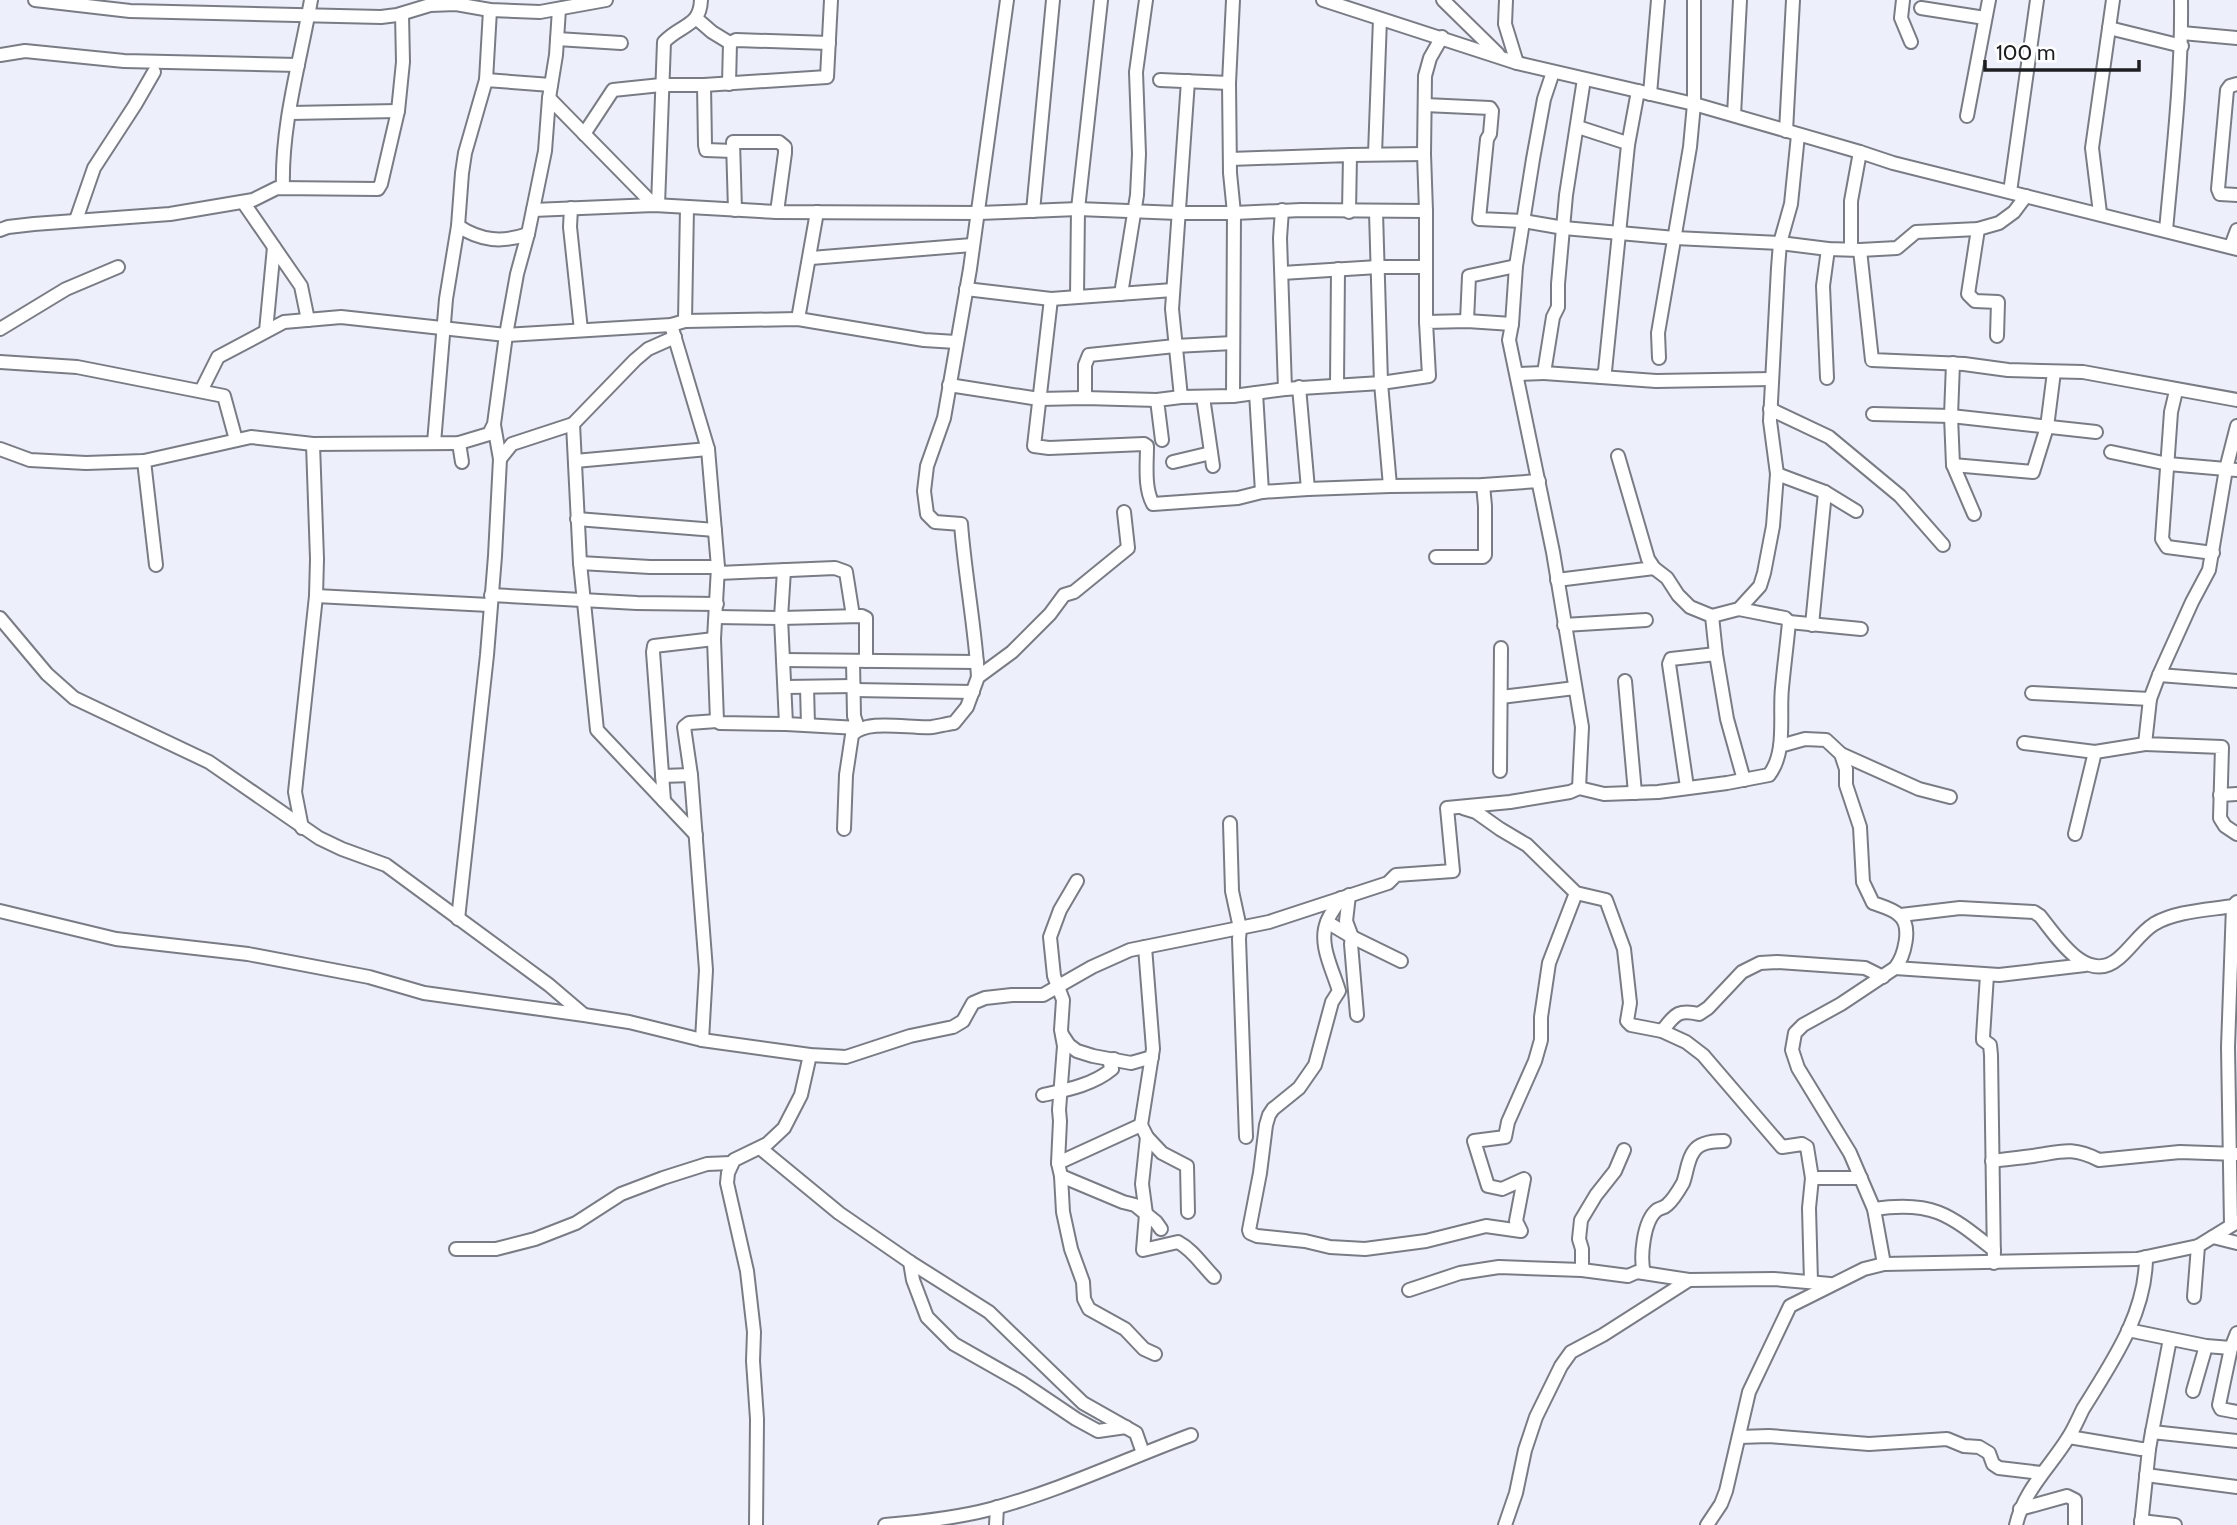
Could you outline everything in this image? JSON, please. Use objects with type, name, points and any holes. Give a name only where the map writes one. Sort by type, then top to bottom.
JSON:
[{"type":"street","points":[[38,0],[130,11],[308,17],[381,17],[402,14],[429,5],[456,4],[491,10],[540,12],[606,0]]},
{"type":"street","points":[[225,14],[227,0]]},
{"type":"street","points":[[283,188],[282,165],[311,0]]},
{"type":"street","points":[[414,0],[429,5]]},
{"type":"street","points":[[656,205],[664,42],[672,33],[697,19],[701,12],[701,0]]},
{"type":"street","points":[[584,134],[613,90],[661,85],[827,78],[831,0]]},
{"type":"street","points":[[702,1040],[706,970],[691,775],[684,727],[689,723],[717,721],[858,728],[931,727],[954,723],[967,707],[978,677],[961,524],[935,522],[927,514],[924,491],[927,466],[944,418],[979,213],[985,150],[1007,0]]},
{"type":"street","points":[[1034,211],[1053,0]]},
{"type":"street","points":[[1077,297],[1078,209],[1101,0]]},
{"type":"street","points":[[1121,294],[1137,195],[1139,155],[1136,72],[1146,0]]},
{"type":"street","points":[[1233,0],[1229,83],[1234,213],[1233,396]]},
{"type":"street","points":[[1323,0],[1517,63],[1694,104],[1907,167],[2234,247],[2237,230]]},
{"type":"street","points":[[1443,0],[1500,57]]},
{"type":"street","points":[[1506,0],[1505,24],[1517,63]]},
{"type":"street","points":[[1601,377],[1605,371],[1629,145],[1644,93],[1658,0]]},
{"type":"street","points":[[1659,358],[1658,333],[1690,147],[1694,104],[1694,0]]},
{"type":"street","points":[[1734,116],[1740,0]]},
{"type":"street","points":[[1739,609],[1762,582],[1773,526],[1777,474],[1770,409],[1780,243],[1791,204],[1793,0]]},
{"type":"street","points":[[1903,0],[1901,18],[1911,42]]},
{"type":"street","points":[[1967,116],[1989,0]]},
{"type":"street","points":[[2010,192],[2037,0]]},
{"type":"street","points":[[2100,213],[2092,148],[2113,0]]},
{"type":"street","points":[[2166,230],[2178,117],[2182,46],[2181,0]]},
{"type":"street","points":[[1921,8],[1985,18]]},
{"type":"street","points":[[458,919],[487,655],[500,459],[494,424],[517,274],[545,151],[559,9]]},
{"type":"street","points":[[435,443],[446,299],[458,226],[464,153],[486,79],[491,10]]},
{"type":"street","points":[[3,227],[170,214],[253,200],[277,188],[379,188],[398,111],[403,62],[402,14]]},
{"type":"street","points":[[697,19],[712,33],[730,43]]},
{"type":"street","points":[[1375,154],[1380,19]]},
{"type":"street","points":[[2109,28],[2182,46]]},
{"type":"street","points":[[2182,33],[2237,38]]},
{"type":"street","points":[[949,386],[1039,399],[1157,400],[1233,396],[1337,384],[1381,383],[1429,376],[1425,267],[1426,66],[1443,37]]},
{"type":"street","points":[[557,39],[621,43]]},
{"type":"street","points":[[730,43],[736,40],[829,43]]},
{"type":"street","points":[[729,84],[730,43]]},
{"type":"street","points":[[0,55],[25,51],[124,61],[298,65]]},
{"type":"street","points":[[76,220],[94,168],[154,72]]},
{"type":"street","points":[[1553,72],[1544,99],[1523,222],[1509,340],[1539,481],[1575,688],[1581,727],[1579,788]]},
{"type":"street","points":[[486,79],[550,91],[584,134],[656,205]]},
{"type":"street","points":[[1544,373],[1553,317],[1558,307],[1566,195],[1584,79]]},
{"type":"street","points":[[1160,80],[1229,83]]},
{"type":"street","points":[[1181,397],[1172,309],[1188,81]]},
{"type":"street","points":[[2237,84],[2227,90],[2218,189],[2220,194],[2237,195]]},
{"type":"street","points":[[705,85],[706,150],[733,151]]},
{"type":"street","points":[[1425,106],[1490,108],[1492,111],[1479,219],[1675,238],[1780,243],[1828,249],[1897,248],[1916,232],[1978,229],[1999,223],[2014,212],[2026,196]]},
{"type":"street","points":[[290,113],[398,111]]},
{"type":"street","points":[[1578,127],[1629,145]]},
{"type":"street","points":[[735,210],[733,142],[779,142],[785,147],[777,212]]},
{"type":"street","points":[[1860,152],[1851,201],[1855,249],[1872,360],[1953,363],[2008,370],[2083,372],[2237,400]]},
{"type":"street","points":[[1230,159],[1424,154]]},
{"type":"street","points":[[1349,212],[1350,155]]},
{"type":"street","points":[[243,202],[301,286],[308,320]]},
{"type":"street","points":[[533,210],[656,205],[777,212],[979,213],[1078,209],[1178,213],[1282,210],[1426,211]]},
{"type":"street","points":[[685,321],[687,207]]},
{"type":"street","points":[[570,208],[582,330]]},
{"type":"street","points":[[1282,210],[1280,238],[1285,388]]},
{"type":"street","points":[[798,319],[811,258],[817,212]]},
{"type":"street","points":[[1376,212],[1381,383],[1390,486]]},
{"type":"street","points":[[458,226],[493,241],[514,239],[528,234]]},
{"type":"street","points":[[1978,229],[1968,294],[1975,301],[1998,302],[1997,335]]},
{"type":"street","points":[[811,258],[972,245]]},
{"type":"street","points":[[266,331],[274,247]]},
{"type":"street","points":[[1828,249],[1824,286],[1828,378]]},
{"type":"street","points":[[1467,321],[1469,276],[1516,266]]},
{"type":"street","points":[[0,329],[66,289],[118,267]]},
{"type":"street","points":[[1282,274],[1378,267],[1425,267]]},
{"type":"street","points":[[1337,384],[1338,270]]},
{"type":"street","points":[[966,289],[1051,299],[1173,290]]},
{"type":"street","points":[[1051,299],[1034,446],[1049,448],[1144,444],[1147,446],[1147,476],[1153,504],[1238,498],[1262,492],[1308,489],[1539,481]]},
{"type":"street","points":[[201,391],[218,357],[284,321],[341,317],[506,335],[582,330],[673,331]]},
{"type":"street","points":[[500,459],[512,444],[573,424],[648,349],[685,321],[798,319],[924,340],[956,342]]},
{"type":"street","points":[[1426,322],[1512,324]]},
{"type":"street","points":[[673,331],[708,449],[718,570],[714,639],[717,721]]},
{"type":"street","points":[[1085,398],[1085,365],[1089,355],[1233,343]]},
{"type":"street","points":[[0,362],[77,367],[224,396],[236,440]]},
{"type":"street","points":[[1953,363],[1953,466],[1974,514]]},
{"type":"street","points":[[1953,466],[2033,472],[2047,427],[2054,372]]},
{"type":"street","points":[[1517,374],[1544,373],[1656,382],[1772,379]]},
{"type":"street","points":[[1299,387],[1308,489]]},
{"type":"street","points":[[2176,391],[2171,412],[2163,497],[2163,543],[2167,547],[2213,553]]},
{"type":"street","points":[[1256,393],[1262,492]]},
{"type":"street","points":[[1173,462],[1212,460],[1203,397]]},
{"type":"street","points":[[1157,400],[1162,440]]},
{"type":"street","points":[[1770,409],[1829,436],[1900,496],[1943,545]]},
{"type":"street","points":[[1873,414],[1951,416],[2096,432]]},
{"type":"street","points":[[0,449],[30,460],[86,463],[145,461],[251,437],[313,444],[459,443],[489,434],[494,424]]},
{"type":"street","points":[[573,424],[580,563],[597,730],[695,835]]},
{"type":"street","points":[[2145,744],[2150,699],[2187,613],[2209,570],[2219,504],[2232,470],[2237,426]]},
{"type":"street","points":[[459,443],[462,463]]},
{"type":"street","points":[[302,828],[295,792],[316,596],[313,444]]},
{"type":"street","points":[[575,461],[708,449]]},
{"type":"street","points":[[2111,452],[2168,464],[2232,470]]},
{"type":"street","points":[[1618,456],[1643,547],[1654,568],[1667,578],[1690,607],[1712,616],[1739,609],[1784,618],[1789,622],[1861,629]]},
{"type":"street","points":[[145,461],[156,565]]},
{"type":"street","points":[[1777,474],[1825,492],[1856,511]]},
{"type":"street","points":[[1436,557],[1485,555],[1483,485]]},
{"type":"street","points":[[1812,625],[1825,492]]},
{"type":"street","points":[[978,677],[1012,652],[1050,614],[1064,595],[1074,592],[1128,548],[1124,512]]},
{"type":"street","points":[[577,519],[715,530]]},
{"type":"street","points":[[580,563],[718,570],[835,568],[846,572],[853,616]]},
{"type":"street","points":[[1557,580],[1654,568]]},
{"type":"street","points":[[784,570],[782,618],[786,724]]},
{"type":"street","points":[[316,596],[583,599],[782,618],[862,616],[866,618],[854,688],[854,716],[858,728]]},
{"type":"street","points":[[1712,616],[1727,719],[1744,780]]},
{"type":"street","points":[[0,618],[47,674],[74,698],[209,762],[302,828],[342,849],[386,865],[549,985],[584,1015]]},
{"type":"street","points":[[1564,625],[1646,620]]},
{"type":"street","points":[[0,911],[116,939],[248,954],[369,978],[424,993],[584,1015],[702,1040],[810,1055],[846,1057],[910,1036],[953,1027],[963,1021],[973,1003],[985,998],[1044,995],[1130,950],[1269,922],[1388,883],[1396,875],[1453,871],[1447,808],[1510,802],[1579,788],[1604,794],[1635,793],[1769,775],[1774,769],[1780,746],[1789,622]]},
{"type":"street","points":[[664,802],[654,646],[714,639]]},
{"type":"street","points":[[1500,771],[1502,648]]},
{"type":"street","points":[[1687,788],[1669,664],[1671,659],[1716,654]]},
{"type":"street","points":[[783,660],[977,662]]},
{"type":"street","points":[[2159,675],[2237,681]]},
{"type":"street","points":[[1625,681],[1635,793]]},
{"type":"street","points":[[785,687],[973,692]]},
{"type":"street","points":[[807,687],[808,725]]},
{"type":"street","points":[[1501,697],[1575,688]]},
{"type":"street","points":[[2032,692],[2150,699]]},
{"type":"street","points":[[844,829],[850,741],[858,728]]},
{"type":"street","points":[[1780,746],[1805,739],[1826,740],[1840,754],[1919,789],[1950,797]]},
{"type":"street","points":[[2024,743],[2095,752],[2145,744],[2222,747],[2220,818],[2225,826],[2237,834]]},
{"type":"street","points":[[2075,834],[2095,752]]},
{"type":"street","points":[[1840,754],[1846,769],[1846,785],[1860,827],[1863,882],[1870,900],[1901,915],[1960,908],[2034,912],[2085,965]]},
{"type":"street","points":[[663,776],[691,775]]},
{"type":"street","points":[[2220,795],[2237,794]]},
{"type":"street","points":[[1455,806],[1476,812],[1527,845],[1576,893],[1606,900],[1624,949],[1630,1003],[1627,1021],[1631,1025],[1662,1031],[1686,1042],[1703,1055],[1782,1147],[1801,1144],[1807,1147],[1812,1178],[1809,1208],[1811,1282]]},
{"type":"street","points":[[1230,824],[1233,891],[1240,928],[1238,939],[1241,957],[1247,1137]]},
{"type":"street","points":[[1077,881],[1060,910],[1050,937],[1054,976],[1063,1000],[1064,1046],[1058,1163],[1063,1212],[1083,1282],[1084,1299],[1089,1308],[1125,1329],[1143,1349],[1155,1354]]},
{"type":"street","points":[[1345,896],[1327,922],[1324,936],[1328,959],[1339,991],[1332,1002],[1315,1065],[1299,1088],[1269,1115],[1249,1230],[1257,1236],[1305,1241],[1329,1247],[1376,1248],[1426,1241],[1486,1226],[1521,1231],[1516,1221],[1524,1179],[1502,1189],[1488,1186],[1474,1140],[1505,1137],[1508,1122],[1535,1061],[1541,1040],[1541,1017],[1549,963],[1576,893]]},
{"type":"street","points":[[1345,896],[1346,921],[1352,937],[1350,944],[1357,1015]]},
{"type":"street","points":[[1707,1525],[1726,1491],[1749,1392],[1790,1306],[1830,1284],[1864,1269],[1884,1264],[1994,1256],[2137,1259],[2198,1246],[2234,1223],[2235,904],[2157,922],[2143,932],[2117,960],[2108,965],[2085,965],[1999,975],[1895,968]]},
{"type":"street","points":[[1884,1264],[1874,1209],[1861,1178],[1850,1153],[1798,1068],[1792,1050],[1795,1033],[1803,1025],[1842,1004],[1883,977],[1901,961],[1905,944],[1905,923],[1901,915]]},
{"type":"street","points":[[1327,922],[1401,961]]},
{"type":"street","points":[[1145,947],[1152,1057],[1144,1131],[1142,1184],[1146,1214],[1143,1250],[1178,1242],[1188,1248],[1214,1277]]},
{"type":"street","points":[[1662,1031],[1680,1012],[1699,1014],[1708,1008],[1742,972],[1760,963],[1864,968],[1883,977]]},
{"type":"street","points":[[1987,975],[1983,1040],[1990,1045],[1994,1256]]},
{"type":"street","points":[[1062,1035],[1077,1051],[1131,1063],[1152,1057]]},
{"type":"street","points":[[456,1249],[496,1249],[536,1240],[576,1223],[621,1194],[707,1164],[731,1163],[760,1148],[785,1128],[801,1095],[810,1055]]},
{"type":"street","points":[[1043,1095],[1081,1086],[1105,1075],[1112,1069],[1110,1064],[1114,1059]]},
{"type":"street","points":[[1058,1163],[1144,1131]]},
{"type":"street","points":[[1144,1131],[1162,1153],[1187,1166],[1188,1212]]},
{"type":"street","points":[[1644,1273],[1642,1248],[1651,1218],[1657,1210],[1669,1204],[1684,1181],[1693,1152],[1705,1143],[1724,1141]]},
{"type":"street","points":[[760,1148],[839,1213],[989,1312],[1083,1403],[1136,1433],[1143,1453]]},
{"type":"street","points":[[1582,1270],[1579,1239],[1581,1220],[1615,1171],[1624,1150]]},
{"type":"street","points":[[1992,1161],[2031,1157],[2059,1150],[2089,1155],[2099,1160],[2180,1152],[2233,1153]]},
{"type":"street","points":[[731,1163],[727,1183],[747,1271],[754,1332],[756,1525]]},
{"type":"street","points":[[1061,1176],[1135,1205],[1161,1228]]},
{"type":"street","points":[[1812,1178],[1861,1178]]},
{"type":"street","points":[[1874,1209],[1899,1205],[1946,1214],[1994,1256]]},
{"type":"street","points":[[2213,1237],[2237,1243]]},
{"type":"street","points":[[2194,1297],[2198,1246]]},
{"type":"street","points":[[2016,1525],[2020,1509],[2041,1473],[2069,1437],[2082,1411],[2112,1365],[2128,1330],[2146,1277],[2146,1257]]},
{"type":"street","points":[[910,1262],[913,1280],[927,1317],[954,1344],[1021,1382],[1098,1432],[1126,1427]]},
{"type":"street","points":[[1409,1290],[1460,1273],[1499,1267],[1582,1270],[1628,1276],[1637,1272],[1689,1280],[1774,1279],[1830,1284]]},
{"type":"street","points":[[1505,1525],[1536,1417],[1561,1366],[1572,1352],[1689,1280]]},
{"type":"street","points":[[2128,1330],[2206,1346],[2233,1357]]},
{"type":"street","points":[[2237,1333],[2219,1405],[2221,1409],[2237,1412]]},
{"type":"street","points":[[2170,1339],[2149,1449],[2141,1523],[2175,1525]]},
{"type":"street","points":[[2193,1391],[2206,1346]]},
{"type":"street","points":[[2152,1432],[2237,1441]]},
{"type":"street","points":[[885,1525],[913,1523],[997,1507],[1042,1493],[1191,1435]]},
{"type":"street","points":[[1739,1437],[1769,1436],[1869,1444],[1947,1439],[1964,1446],[1979,1447],[1989,1454],[1993,1464],[1999,1468],[2041,1473]]},
{"type":"street","points":[[2069,1437],[2149,1449]]},
{"type":"street","points":[[2146,1475],[2237,1486]]},
{"type":"street","points":[[2020,1509],[2071,1497],[2075,1500],[2075,1525]]},
{"type":"street","points":[[996,1525],[997,1507]]}]
